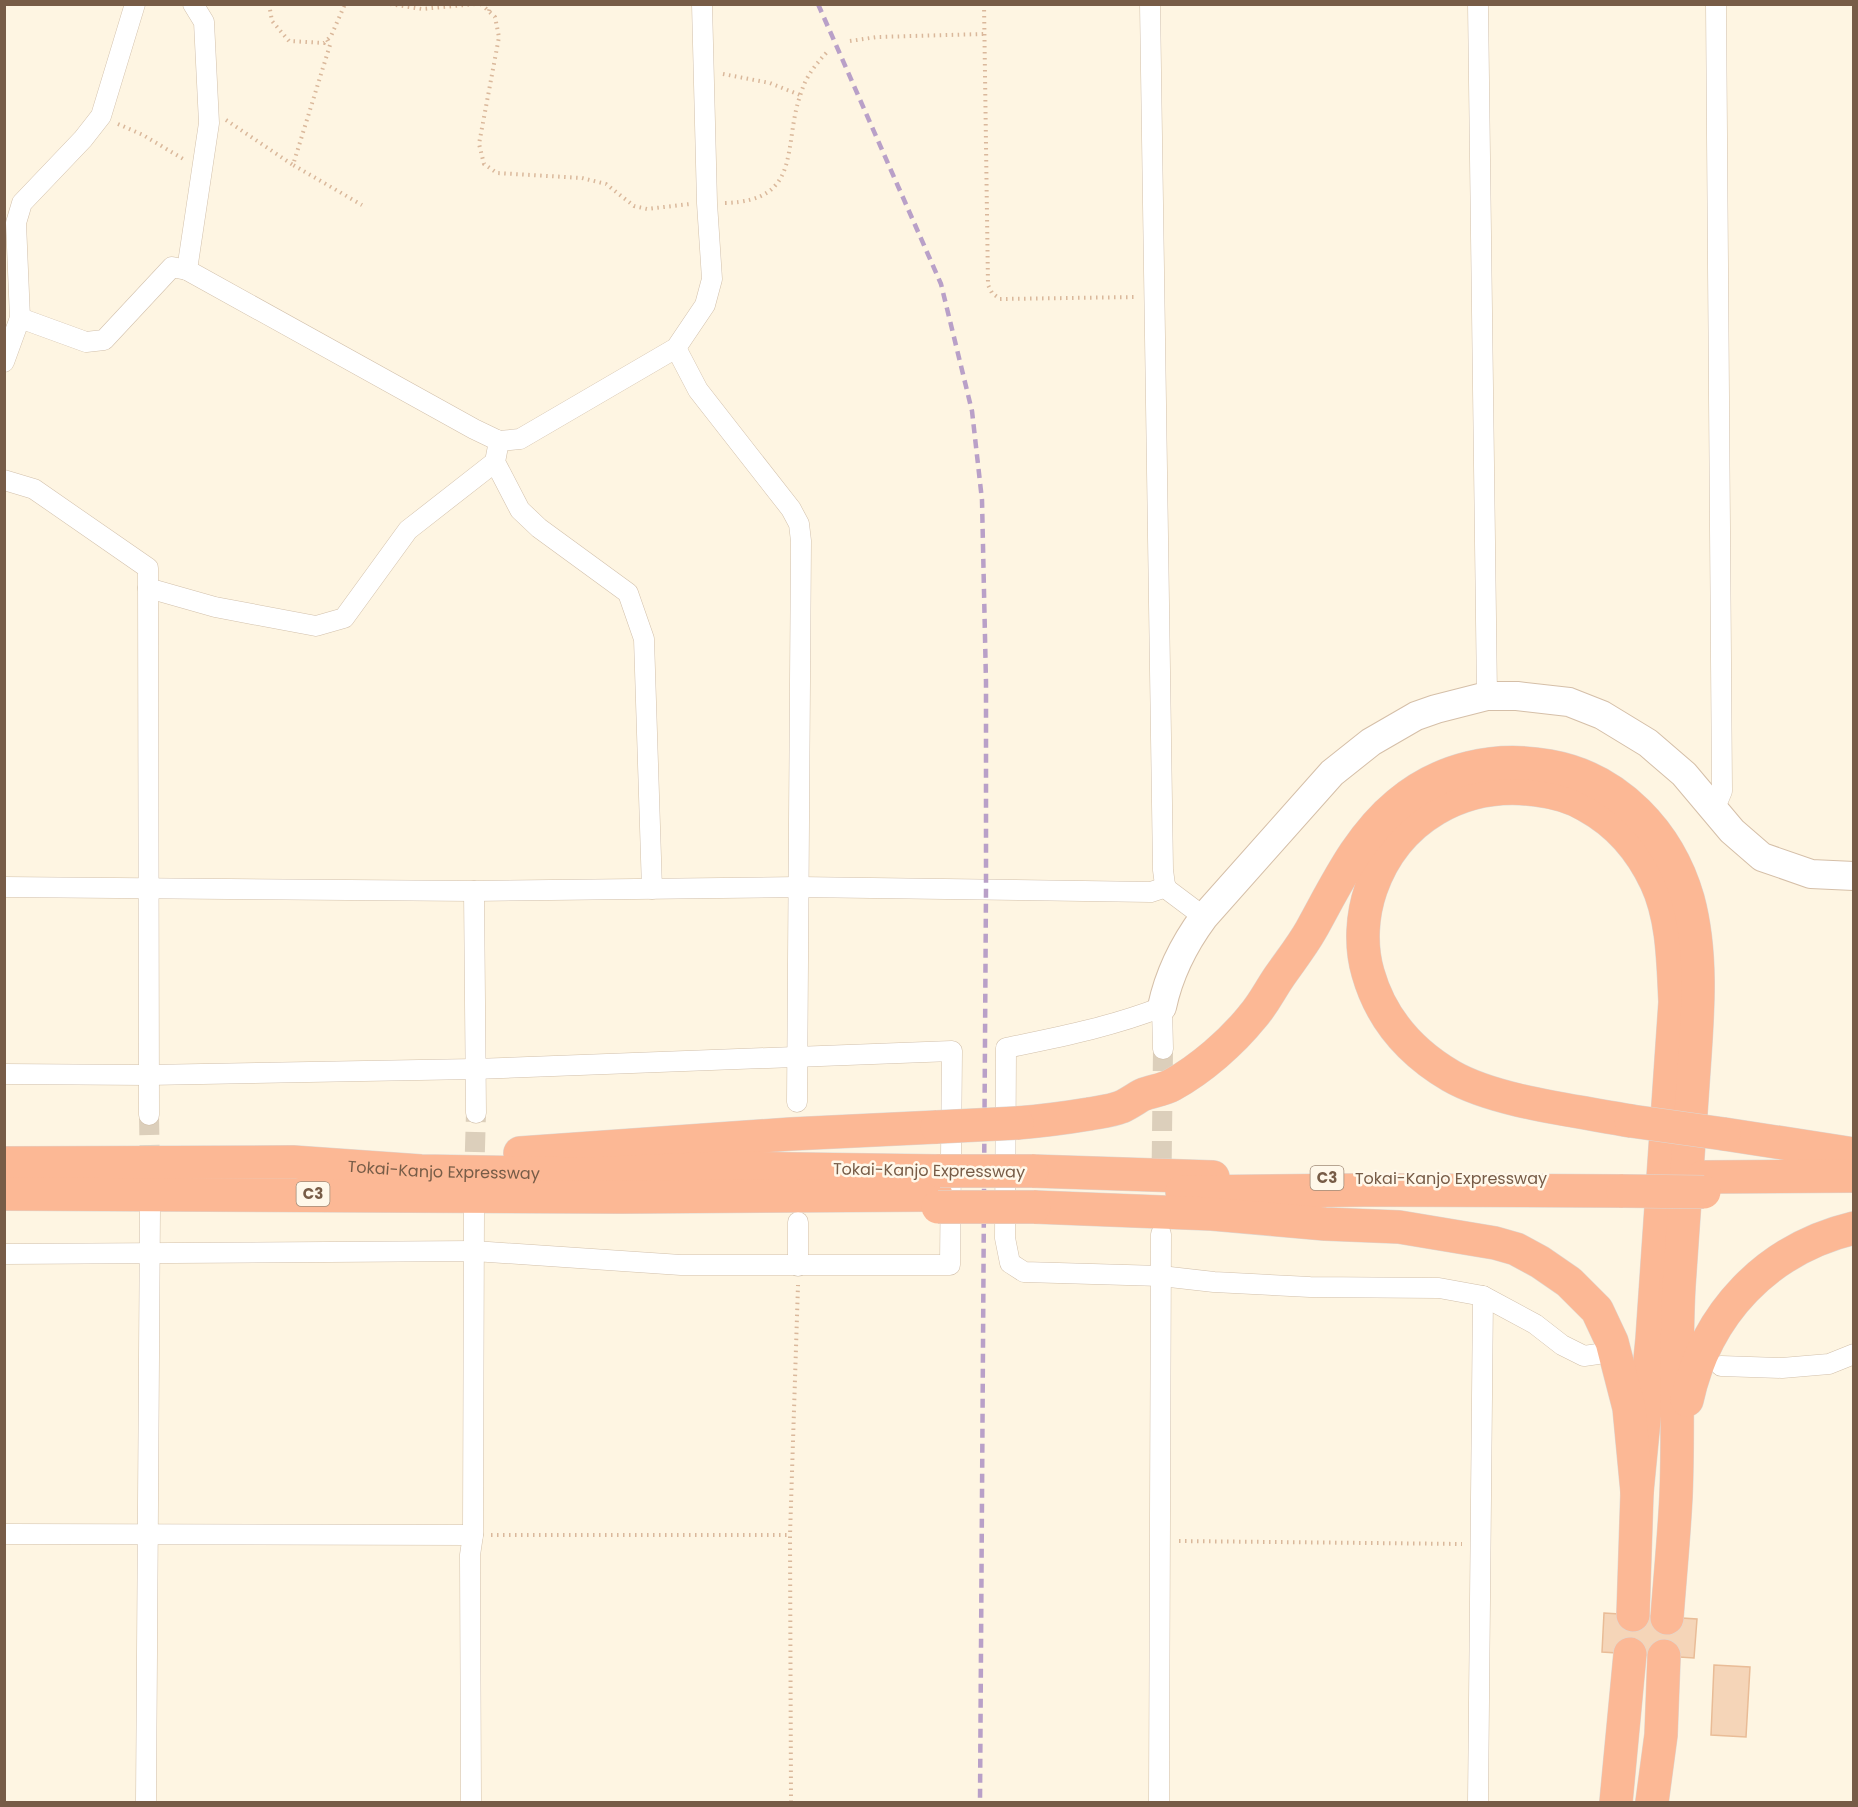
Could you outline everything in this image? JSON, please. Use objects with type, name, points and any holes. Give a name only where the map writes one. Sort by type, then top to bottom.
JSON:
[{"type":"highway","points":[[293,1162],[540,1152],[791,1134],[1017,1123],[1058,1120],[1118,1109],[1142,1096],[1171,1086],[1234,1037],[1255,1014],[1309,935],[1350,859],[1373,828],[1396,805],[1421,786],[1447,773],[1504,762],[1551,766],[1588,777],[1617,794],[1640,813],[1661,840],[1677,868],[1688,899],[1694,932],[1697,1001],[1679,1292],[1676,1496]]},
{"type":"highway","points":[[1633,1615],[1637,1492],[1653,1329],[1675,1002],[1668,921],[1657,883],[1639,851],[1614,824],[1586,804],[1553,792],[1516,788],[1485,790],[1451,799],[1427,814],[1389,853],[1375,877],[1366,904],[1363,933],[1365,963],[1372,988],[1385,1016],[1403,1040],[1426,1060],[1452,1077],[1486,1090],[1528,1101],[1630,1121],[1724,1134],[1854,1154]]},
{"type":"highway","name":"Tokai-Kanjo Expressway","points":[[4,1163],[293,1162],[421,1171],[575,1174],[720,1168],[938,1191]]},
{"type":"highway","name":"Tokai-Kanjo Expressway","points":[[1704,1185],[1854,1176]]},
{"type":"highway","name":"Tokai-Kanjo Expressway","points":[[4,1194],[621,1197],[938,1191],[1364,1190],[1622,1184],[1704,1185],[1854,1192]]},
{"type":"highway","points":[[1031,1191],[1212,1214],[1325,1224],[1399,1227],[1495,1243],[1516,1249],[1569,1282],[1597,1311],[1612,1342],[1622,1375],[1634,1448],[1637,1492]]},
{"type":"highway","points":[[1667,1618],[1684,1412],[1692,1376],[1706,1344],[1724,1315],[1746,1288],[1776,1261],[1807,1243],[1854,1228]]},
{"type":"highway","points":[[1616,1803],[1630,1654]]},
{"type":"highway","points":[[1652,1803],[1661,1735],[1664,1656]]},
{"type":"street","points":[[4,362],[20,318],[16,223],[22,203],[101,116],[135,4]]},
{"type":"street","points":[[20,318],[86,342],[104,340],[172,267],[187,270],[474,429],[499,441],[520,440],[676,348],[705,305],[712,279],[707,203],[702,4]]},
{"type":"street","points":[[1150,4],[1163,870],[1166,887],[1204,917]]},
{"type":"street","points":[[1478,4],[1487,696]]},
{"type":"street","points":[[1714,810],[1722,791],[1716,4]]},
{"type":"street","points":[[187,270],[209,123],[204,22],[194,5]]},
{"type":"street","points":[[676,348],[698,390],[791,508],[799,524],[801,541],[797,1102]]},
{"type":"street","points":[[499,441],[495,462],[520,510],[539,528],[628,593],[644,639],[652,889]]},
{"type":"street","points":[[148,588],[215,607],[316,626],[344,618],[408,530],[495,462]]},
{"type":"street","points":[[4,480],[34,489],[148,568],[149,1115]]},
{"type":"street","points":[[1163,1050],[1162,1008],[1167,985],[1189,938],[1204,917],[1332,773],[1371,742],[1416,716],[1487,696],[1517,696],[1569,702],[1602,715],[1648,743],[1684,774],[1732,831],[1762,857],[1811,874],[1854,876]]},
{"type":"street","points":[[4,887],[474,891],[799,887],[1151,891],[1166,887]]},
{"type":"street","points":[[474,891],[476,1113]]},
{"type":"street","points":[[1162,1008],[1134,1019],[1084,1033],[1006,1048],[1005,1238],[1010,1263],[1024,1272],[1161,1275],[1214,1282],[1299,1286],[1438,1288],[1483,1296],[1535,1324],[1562,1345],[1584,1356],[1598,1354]]},
{"type":"street","points":[[4,1074],[148,1075],[474,1069],[952,1051],[950,1265],[681,1265],[474,1251],[4,1254]]},
{"type":"street","points":[[146,1803],[146,1535],[150,1208]]},
{"type":"street","points":[[471,1803],[470,1555],[473,1535],[474,1209]]},
{"type":"street","points":[[798,1222],[798,1266]]},
{"type":"street","points":[[1159,1803],[1161,1234]]},
{"type":"street","points":[[1478,1803],[1483,1296]]},
{"type":"street","points":[[1721,1366],[1782,1368],[1829,1364],[1854,1354]]},
{"type":"street","points":[[4,1534],[473,1535]]},
{"type":"path","points":[[269,4],[272,21],[290,40],[324,43],[331,36],[345,4]]},
{"type":"path","points":[[390,4],[422,9],[475,4]]},
{"type":"path","points":[[482,4],[495,17],[499,37],[479,144],[484,164],[497,173],[582,178],[606,184],[634,206],[647,209],[729,203],[755,198],[769,191],[779,182],[788,160],[800,95],[809,73],[828,51]]},
{"type":"path","points":[[489,11],[490,4]]},
{"type":"path","points":[[984,4],[987,285],[992,293],[1000,298],[1009,299],[1154,297]]},
{"type":"path","points":[[850,40],[984,34]]},
{"type":"path","points":[[293,165],[330,45],[327,40]]},
{"type":"path","points":[[703,71],[770,83],[800,95]]},
{"type":"path","points":[[208,108],[293,165],[362,205]]},
{"type":"path","points":[[101,116],[143,135],[202,170]]},
{"type":"path","points":[[791,1803],[790,1535],[798,1266]]},
{"type":"path","points":[[473,1535],[790,1535]]},
{"type":"path","points":[[1160,1541],[1481,1544]]},
{"type":"building","points":[[1604,1613],[1697,1619],[1694,1658],[1602,1652]]},
{"type":"building","points":[[1714,1665],[1750,1667],[1746,1737],[1711,1735]]},
{"type":"tunnel","points":[[1161,1221],[1163,1049]]},
{"type":"tunnel","points":[[474,1182],[476,1113]]},
{"type":"tunnel","points":[[149,1115],[150,1173]]},
{"type":"railway","points":[[818,4],[941,284],[972,411],[982,500],[986,682],[986,889],[980,1802]]}]
